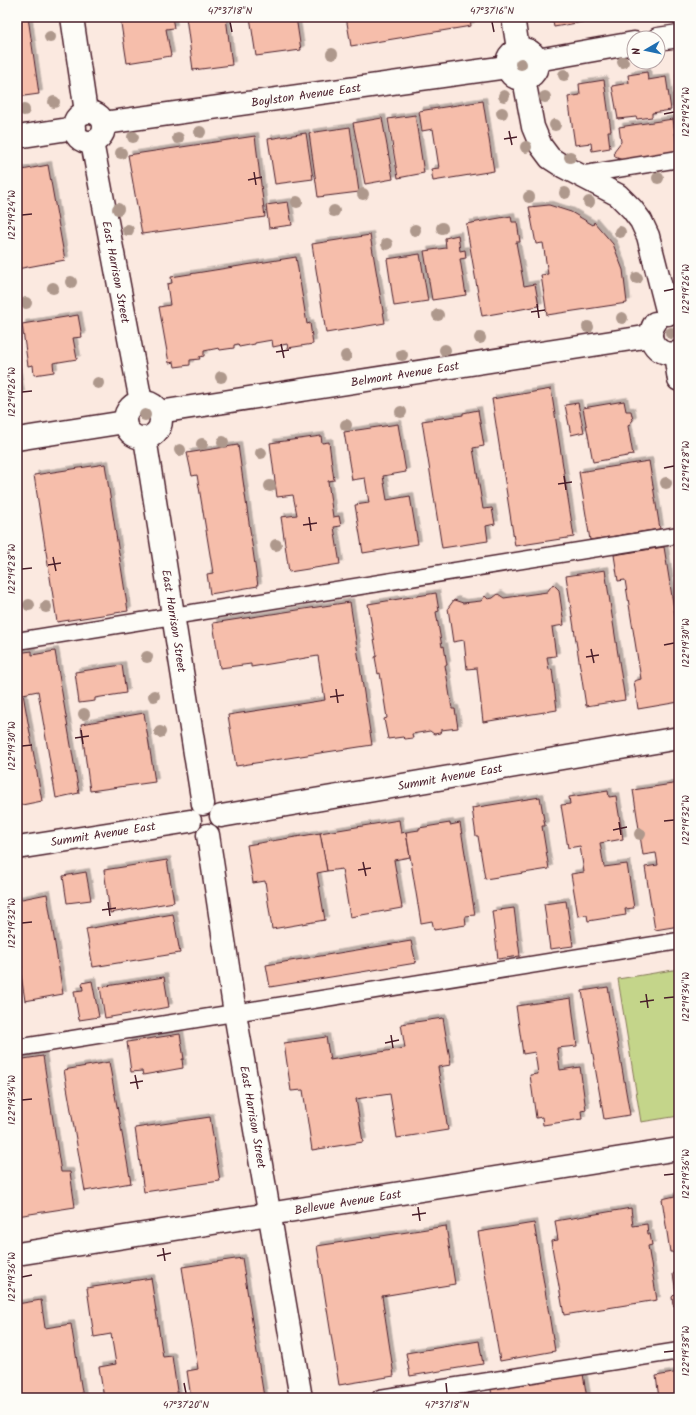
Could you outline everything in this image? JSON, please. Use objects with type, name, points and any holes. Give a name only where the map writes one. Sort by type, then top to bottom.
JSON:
[{"type":"street","points":[[72,17],[88,121]]},
{"type":"street","points":[[513,17],[516,65],[533,127],[540,146],[550,158],[564,168],[618,195],[632,209],[641,221],[648,236],[674,315],[662,316],[656,320],[652,326],[651,336],[654,346],[659,351],[665,353],[677,353],[679,380]]},
{"type":"street","points":[[666,38],[679,36]]},
{"type":"street","points":[[516,65],[526,49],[534,54],[537,60],[626,44]]},
{"type":"street","name":"Boylston Avenue East","points":[[17,137],[88,121],[516,65]]},
{"type":"street","name":"East Harrison Street","points":[[88,121],[77,135],[84,142],[92,142],[150,407]]},
{"type":"street","name":"Belmont Avenue East","points":[[150,407],[651,336]]},
{"type":"street","points":[[135,403],[150,407],[161,420],[158,430],[154,434],[145,438],[137,437],[128,430],[125,422],[127,412],[135,403]]},
{"type":"street","points":[[17,440],[125,422]]},
{"type":"street","name":"East Harrison Street","points":[[145,438],[173,616],[196,813]]},
{"type":"street","name":"Summit Avenue East","points":[[221,816],[679,738]]},
{"type":"street","points":[[210,804],[218,810],[221,816],[218,830],[208,835],[203,835],[194,830],[196,813],[210,804]]},
{"type":"street","name":"Summit Avenue East","points":[[17,848],[196,813]]},
{"type":"street","name":"East Harrison Street","points":[[208,835],[235,1013],[300,1398]]},
{"type":"street","name":"Bellevue Avenue East","points":[[17,1254],[679,1149]]},
{"type":"lane","points":[[579,175],[679,159]]},
{"type":"lane","points":[[17,641],[679,535]]},
{"type":"lane","points":[[17,1048],[679,941]]},
{"type":"lane","points":[[380,1398],[679,1351]]},
{"type":"green space","points":[[679,969],[679,1116],[641,1122],[618,979]]},
{"type":"building","points":[[17,17],[28,17],[39,94],[17,97]]},
{"type":"building","points":[[120,17],[172,17],[174,28],[166,29],[171,56],[127,63]]},
{"type":"building","points":[[186,17],[226,17],[232,65],[193,70]]},
{"type":"building","points":[[250,17],[296,17],[301,50],[256,56]]},
{"type":"building","points":[[346,17],[470,17],[471,26],[351,46]]},
{"type":"building","points":[[552,17],[605,17],[605,18],[554,27]]},
{"type":"building","points":[[647,72],[648,80],[666,77],[671,110],[652,113],[652,117],[618,119],[612,86],[629,83],[628,75]]},
{"type":"building","points":[[679,74],[679,93],[676,75]]},
{"type":"building","points":[[604,80],[611,131],[608,131],[610,148],[592,151],[591,143],[575,145],[568,97],[580,95],[579,84]]},
{"type":"building","points":[[483,101],[494,171],[433,181],[431,169],[439,168],[433,129],[422,131],[419,111]]},
{"type":"building","points":[[415,115],[424,173],[398,178],[388,119]]},
{"type":"building","points":[[382,118],[393,179],[365,184],[353,123]]},
{"type":"building","points":[[673,119],[678,153],[625,161],[615,157],[614,151],[621,142],[619,127]]},
{"type":"building","points":[[350,127],[359,192],[318,197],[309,133]]},
{"type":"building","points":[[306,133],[313,179],[275,184],[268,139]]},
{"type":"building","points":[[255,136],[265,217],[142,234],[128,155]]},
{"type":"building","points":[[48,165],[65,260],[17,269],[17,171]]},
{"type":"building","points":[[288,202],[292,225],[269,228],[266,205]]},
{"type":"building","points":[[549,205],[571,212],[593,225],[594,222],[613,244],[623,270],[627,303],[547,315],[541,275],[548,274],[543,243],[536,244],[529,207]]},
{"type":"building","points":[[511,216],[512,222],[517,222],[520,242],[516,242],[524,286],[535,284],[539,306],[482,316],[466,224]]},
{"type":"building","points":[[370,235],[385,323],[326,333],[312,244]]},
{"type":"building","points":[[458,235],[460,251],[465,250],[466,258],[460,259],[466,295],[432,300],[424,251],[446,248],[445,238]]},
{"type":"building","points":[[420,254],[428,301],[394,306],[387,259]]},
{"type":"building","points":[[296,257],[307,324],[310,323],[313,344],[288,348],[287,344],[273,347],[272,340],[239,347],[238,344],[234,345],[234,348],[220,350],[219,348],[204,351],[204,356],[199,357],[200,359],[190,360],[190,365],[175,367],[174,362],[169,363],[159,307],[170,305],[167,284],[172,283],[171,277]]},
{"type":"building","points":[[78,315],[82,337],[73,338],[77,359],[53,363],[54,372],[34,375],[33,365],[28,366],[22,324]]},
{"type":"building","points":[[17,371],[21,395],[17,396]]},
{"type":"building","points":[[551,389],[574,537],[515,546],[492,399]]},
{"type":"building","points":[[624,401],[626,411],[631,411],[633,420],[628,426],[633,455],[593,462],[583,408]]},
{"type":"building","points":[[578,403],[584,432],[571,435],[565,405]]},
{"type":"building","points":[[478,410],[484,446],[473,448],[483,509],[492,508],[495,524],[486,526],[488,541],[442,548],[422,421],[463,415],[463,413]]},
{"type":"building","points":[[398,424],[406,472],[383,476],[387,500],[410,496],[418,544],[363,553],[355,505],[369,503],[365,478],[352,480],[344,432]]},
{"type":"building","points":[[321,436],[322,443],[329,442],[334,480],[328,481],[333,517],[339,516],[341,526],[334,527],[340,564],[289,572],[281,517],[297,515],[293,495],[277,497],[270,443]]},
{"type":"building","points":[[238,445],[258,586],[210,594],[207,574],[213,573],[197,475],[192,476],[187,453]]},
{"type":"building","points":[[649,461],[660,529],[590,540],[579,472]]},
{"type":"building","points":[[105,464],[128,611],[57,622],[34,475]]},
{"type":"building","points":[[664,547],[679,640],[679,702],[638,709],[634,681],[641,679],[625,580],[618,581],[614,555]]},
{"type":"building","points":[[605,570],[625,700],[586,706],[566,576]]},
{"type":"building","points":[[553,584],[559,590],[564,625],[552,627],[556,656],[547,657],[549,670],[552,669],[557,710],[483,722],[477,668],[467,669],[464,640],[453,642],[448,608],[454,600],[463,603],[481,601],[485,596],[488,599],[493,598],[498,594],[504,598],[547,592]]},
{"type":"building","points":[[436,593],[439,611],[436,612],[442,647],[444,646],[447,665],[445,665],[452,709],[455,709],[458,728],[441,730],[440,733],[434,734],[430,731],[412,734],[413,738],[405,739],[403,737],[388,739],[384,719],[387,718],[380,673],[378,674],[375,657],[377,656],[368,604]]},
{"type":"building","points":[[350,602],[372,745],[236,766],[228,715],[325,700],[318,656],[251,667],[251,664],[220,668],[213,623]]},
{"type":"building","points":[[32,651],[32,655],[55,651],[79,793],[56,798],[38,691],[23,694],[42,801],[17,806],[17,653]]},
{"type":"building","points":[[122,665],[126,693],[95,698],[95,701],[79,703],[75,672]]},
{"type":"building","points":[[144,713],[155,782],[90,791],[81,724]]},
{"type":"building","points":[[679,783],[679,926],[655,930],[645,867],[658,865],[656,853],[643,855],[633,790]]},
{"type":"building","points":[[608,791],[609,797],[616,796],[623,839],[600,843],[604,867],[627,864],[634,908],[625,909],[626,915],[588,921],[587,915],[578,916],[571,874],[584,872],[580,846],[568,848],[561,805],[570,804],[569,797]]},
{"type":"building","points":[[540,797],[545,826],[542,826],[549,869],[485,879],[472,808]]},
{"type":"building","points":[[399,820],[401,833],[406,832],[410,857],[394,860],[402,908],[350,917],[342,869],[327,871],[320,833]]},
{"type":"building","points":[[450,823],[450,825],[460,823],[475,915],[465,916],[466,925],[434,930],[432,921],[421,923],[406,832],[419,830],[419,828]]},
{"type":"building","points":[[320,833],[327,871],[317,873],[325,920],[272,929],[265,881],[253,883],[247,845]]},
{"type":"building","points":[[167,860],[174,902],[110,913],[104,870]]},
{"type":"building","points":[[86,872],[91,900],[67,903],[63,876]]},
{"type":"building","points":[[47,894],[63,994],[25,1001],[17,936],[17,900]]},
{"type":"building","points":[[566,901],[573,946],[550,949],[544,904]]},
{"type":"building","points":[[514,908],[520,956],[498,959],[492,911]]},
{"type":"building","points":[[173,914],[180,953],[93,967],[86,929]]},
{"type":"building","points":[[411,941],[416,963],[270,987],[266,965]]},
{"type":"building","points":[[164,977],[169,1007],[105,1018],[100,987]]},
{"type":"building","points":[[92,981],[99,1017],[79,1020],[74,991],[83,990],[82,983]]},
{"type":"building","points":[[608,987],[630,1115],[604,1119],[582,991]]},
{"type":"building","points":[[571,998],[577,1046],[557,1048],[560,1070],[580,1067],[586,1110],[581,1111],[582,1119],[543,1125],[542,1117],[536,1118],[530,1075],[538,1074],[535,1052],[523,1054],[516,1006]]},
{"type":"building","points":[[443,1018],[451,1065],[438,1067],[448,1130],[397,1138],[390,1094],[356,1099],[363,1142],[312,1150],[303,1090],[291,1091],[284,1043],[326,1037],[330,1060],[405,1048],[401,1024]]},
{"type":"building","points":[[180,1034],[184,1059],[182,1059],[183,1068],[143,1075],[142,1071],[131,1072],[127,1042]]},
{"type":"building","points":[[43,1056],[61,1172],[70,1172],[75,1207],[17,1216],[17,1060]]},
{"type":"building","points":[[109,1062],[131,1183],[85,1191],[64,1070]]},
{"type":"building","points":[[210,1117],[220,1181],[144,1192],[135,1128]]},
{"type":"building","points":[[679,1195],[679,1255],[676,1255],[670,1252],[662,1199]]},
{"type":"building","points":[[631,1208],[633,1226],[647,1224],[648,1234],[650,1234],[652,1245],[648,1246],[657,1300],[564,1315],[551,1241],[558,1240],[555,1221]]},
{"type":"building","points":[[534,1223],[555,1351],[500,1361],[478,1232]]},
{"type":"building","points":[[446,1226],[455,1284],[382,1296],[394,1376],[339,1385],[317,1246]]},
{"type":"building","points":[[242,1258],[264,1397],[191,1398],[187,1371],[198,1369],[182,1267]]},
{"type":"building","points":[[679,1270],[679,1309],[673,1305],[672,1297],[676,1293],[673,1274]]},
{"type":"building","points":[[151,1278],[163,1357],[172,1356],[178,1398],[104,1398],[99,1367],[116,1364],[111,1334],[94,1337],[87,1288]]},
{"type":"building","points":[[41,1300],[45,1328],[71,1324],[83,1398],[17,1398],[17,1304]]},
{"type":"building","points":[[479,1341],[483,1364],[410,1376],[406,1353]]},
{"type":"building","points":[[679,1372],[679,1398],[659,1398],[656,1376]]},
{"type":"building","points":[[583,1374],[587,1398],[492,1398],[491,1389]]},
{"type":"building","points":[[472,1394],[473,1398],[445,1398]]}]
